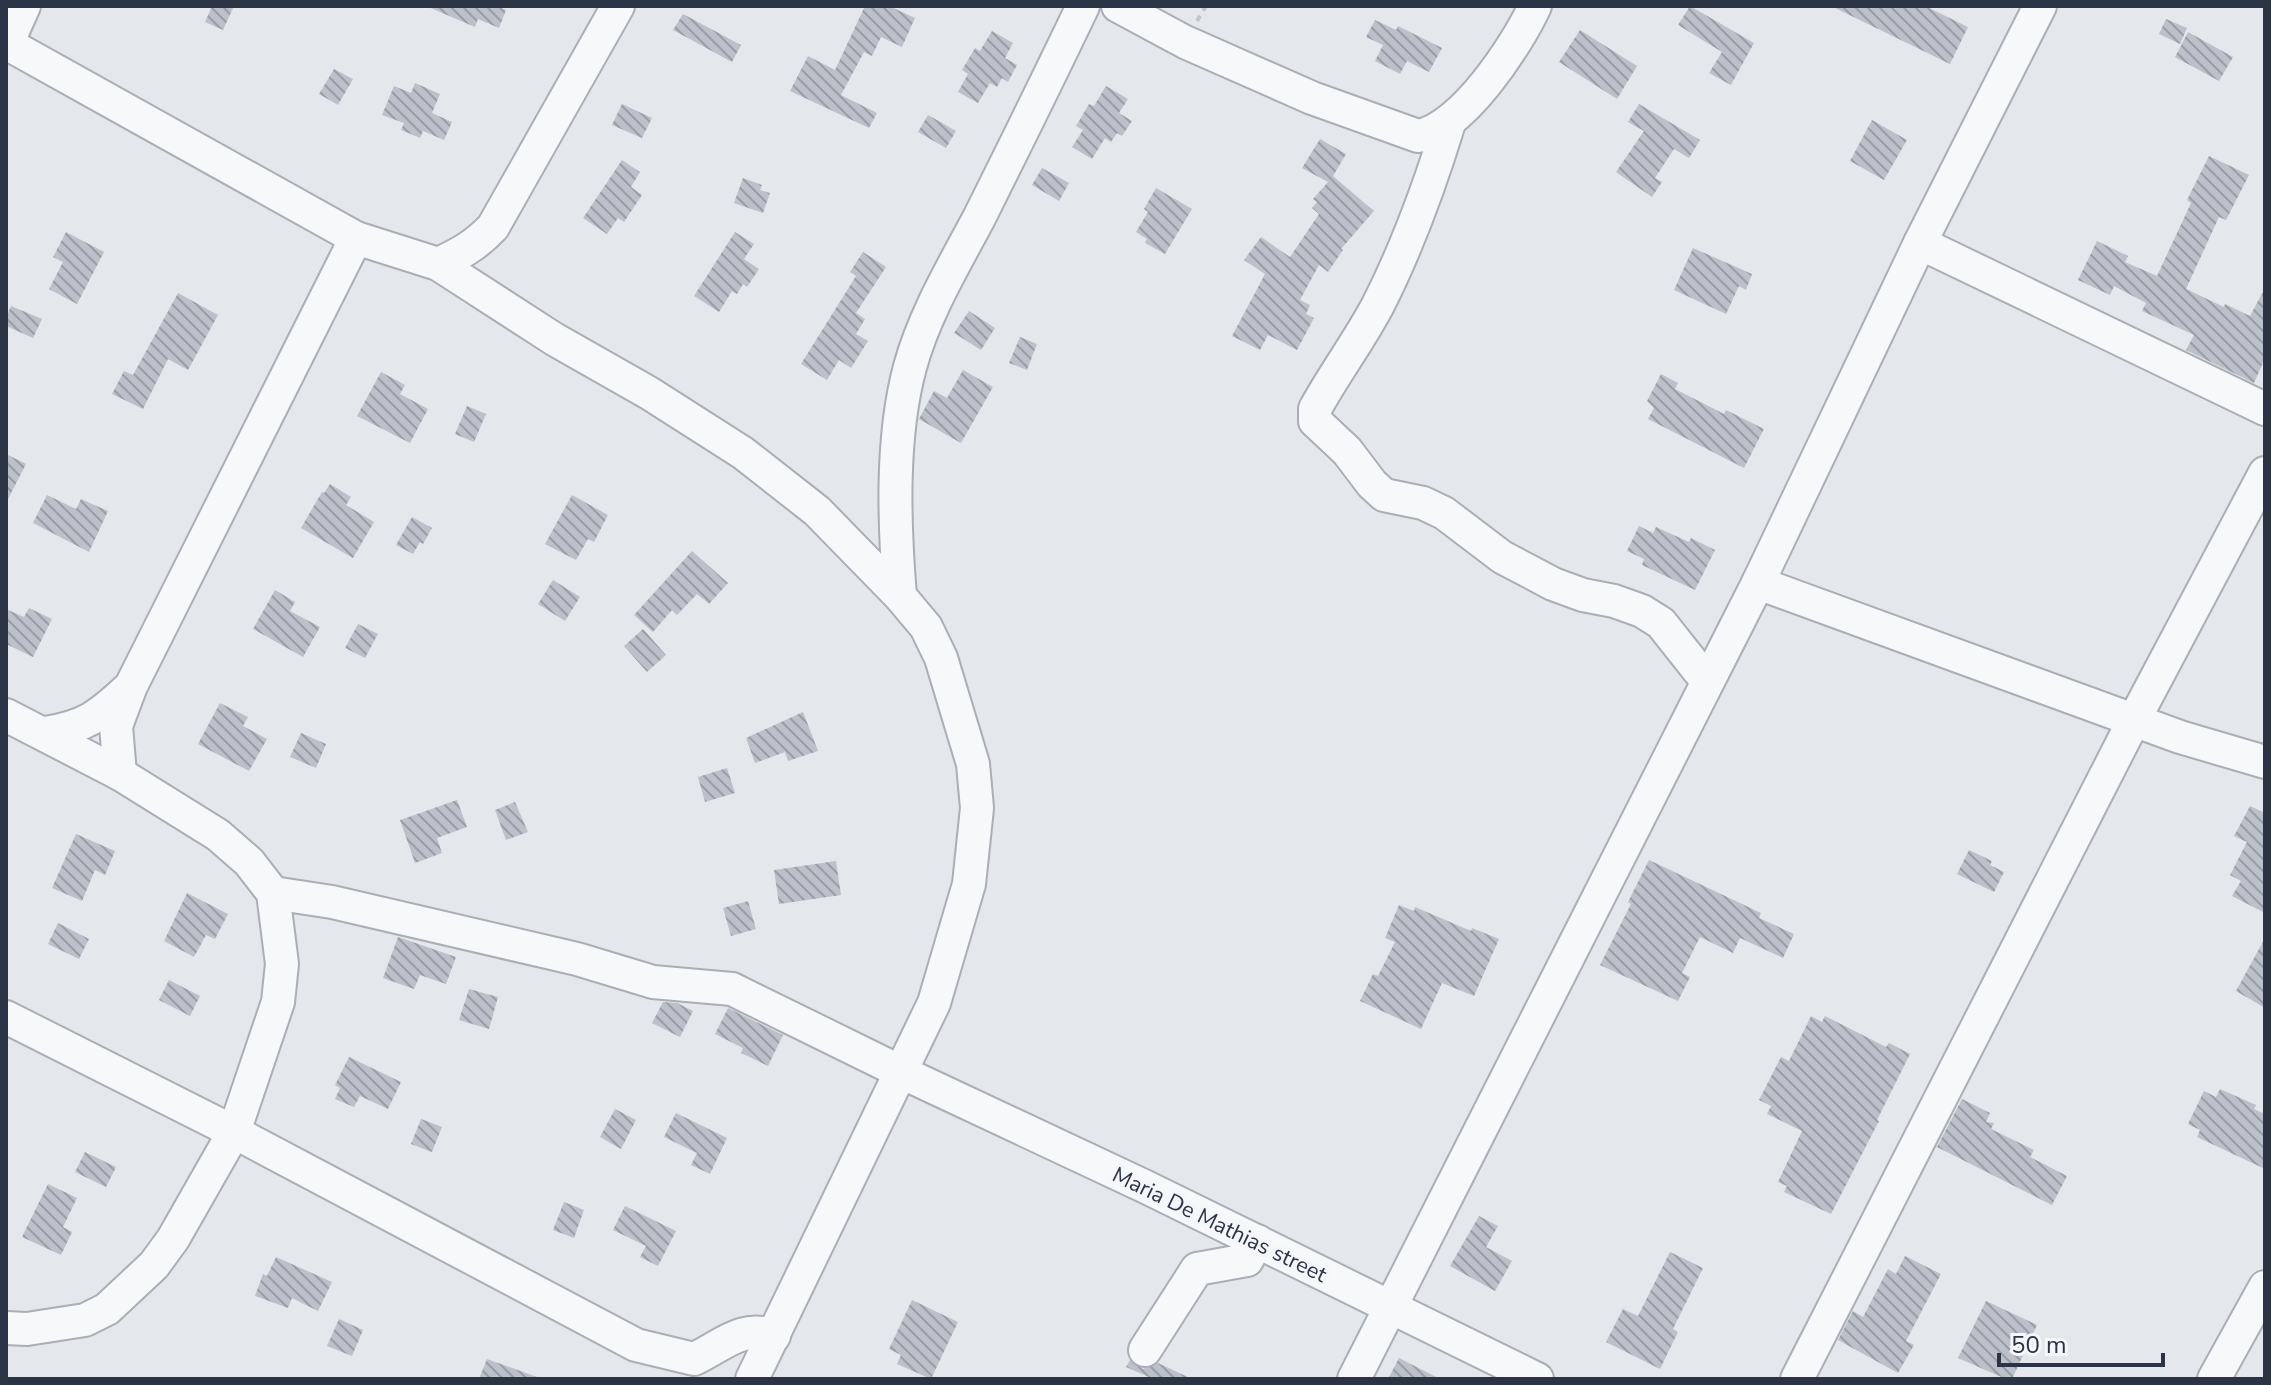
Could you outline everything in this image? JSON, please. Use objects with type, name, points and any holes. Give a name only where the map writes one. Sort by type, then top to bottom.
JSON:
[{"type":"street","points":[[24,6],[6,44],[356,238],[438,264],[554,339],[649,393],[743,453],[817,511],[926,627],[941,658],[973,764],[977,808],[969,884],[934,1003],[752,1379]]},
{"type":"street","points":[[438,264],[465,252],[493,227],[618,6]]},
{"type":"street","points":[[900,596],[896,543],[897,479],[902,404],[911,364],[934,307],[1083,6]]},
{"type":"street","points":[[1118,6],[1185,42],[1312,98],[1418,136],[1430,134],[1449,123],[1487,81],[1521,37],[1535,6]]},
{"type":"street","points":[[1354,1379],[1758,583],[1920,243],[2040,6]]},
{"type":"street","points":[[1449,123],[1432,181],[1404,252],[1377,307],[1315,409],[1315,421],[1347,451],[1384,495],[1423,503],[1444,513],[1502,557],[1553,584],[1642,611],[1661,623],[1707,681]]},
{"type":"street","points":[[120,774],[116,726],[131,686],[356,238]]},
{"type":"street","points":[[1920,243],[2265,409]]},
{"type":"street","points":[[1797,1379],[2134,720],[2265,473]]},
{"type":"street","points":[[1758,583],[2180,737],[2265,762]]},
{"type":"street","points":[[45,733],[66,730],[90,721],[131,686]]},
{"type":"street","points":[[6,715],[120,774],[218,835],[249,862],[273,893],[282,964],[278,1002],[234,1132],[173,1239],[154,1265],[107,1309],[85,1320],[27,1329],[6,1328]]},
{"type":"street","name":"Maria De Mathias street","points":[[273,893],[332,902],[577,959],[653,982],[732,989],[1537,1379]]},
{"type":"street","points":[[6,1017],[234,1132],[636,1345],[694,1359],[743,1332],[759,1330],[774,1336]]},
{"type":"street","points":[[1145,1350],[1197,1269],[1247,1260],[1257,1241]]},
{"type":"street","points":[[2214,1379],[2265,1287]]},
{"type":"building","points":[[212,6],[234,6],[223,30],[205,22]]},
{"type":"building","points":[[426,6],[497,6],[506,10],[499,28],[478,19],[475,27]]},
{"type":"building","points":[[865,6],[889,6],[915,18],[902,47],[881,37],[872,56],[864,52],[841,95],[877,113],[869,128],[790,91],[808,56],[835,70]]},
{"type":"building","points":[[1690,6],[1754,43],[1731,85],[1709,73],[1722,52],[1678,25]]},
{"type":"building","points":[[1831,6],[1925,6],[1968,27],[1950,64]]},
{"type":"building","points":[[683,14],[741,45],[732,62],[673,30]]},
{"type":"building","points":[[2166,19],[2187,28],[2180,44],[2159,34]]},
{"type":"building","points":[[1375,20],[1396,30],[1398,26],[1442,48],[1429,72],[1407,61],[1400,74],[1375,61],[1383,45],[1366,37]]},
{"type":"building","points":[[1580,30],[1637,66],[1617,99],[1559,62]]},
{"type":"building","points":[[992,31],[1013,43],[1005,58],[1017,65],[1008,82],[1002,78],[997,87],[990,83],[978,103],[958,92],[968,74],[962,70],[975,48],[980,51]]},
{"type":"building","points":[[2188,32],[2233,57],[2219,81],[2175,57]]},
{"type":"building","points":[[334,69],[353,79],[338,105],[319,94]]},
{"type":"building","points":[[415,83],[440,94],[432,113],[452,122],[444,140],[423,131],[420,138],[401,130],[404,123],[382,115],[394,86],[411,93]]},
{"type":"building","points":[[1106,86],[1128,99],[1119,113],[1132,121],[1122,136],[1117,133],[1111,142],[1105,138],[1092,159],[1072,147],[1083,130],[1076,126],[1089,104],[1094,106]]},
{"type":"building","points":[[622,104],[652,118],[642,138],[612,125]]},
{"type":"building","points":[[1639,104],[1700,140],[1689,158],[1674,149],[1655,178],[1662,182],[1652,197],[1616,172],[1644,131],[1628,122]]},
{"type":"building","points":[[928,115],[956,131],[946,148],[918,132]]},
{"type":"building","points":[[1872,120],[1907,140],[1884,180],[1850,161]]},
{"type":"building","points":[[1320,139],[1346,154],[1333,176],[1374,211],[1341,249],[1328,272],[1319,265],[1300,300],[1310,305],[1306,314],[1314,318],[1297,350],[1268,335],[1260,350],[1232,336],[1265,274],[1244,260],[1261,237],[1290,257],[1319,214],[1312,208],[1317,202],[1313,199],[1328,182],[1302,168]]},
{"type":"building","points":[[2209,156],[2249,175],[2226,220],[2219,217],[2186,289],[2250,316],[2265,288],[2265,358],[2254,383],[2186,350],[2194,335],[2142,311],[2146,303],[2114,286],[2110,295],[2078,280],[2097,241],[2128,256],[2125,262],[2157,276],[2191,203],[2187,200]]},
{"type":"building","points":[[622,160],[640,172],[631,187],[642,195],[624,222],[618,218],[607,234],[583,218]]},
{"type":"building","points":[[1042,168],[1069,183],[1059,201],[1032,185]]},
{"type":"building","points":[[743,178],[762,185],[760,190],[770,193],[763,213],[734,203]]},
{"type":"building","points":[[1156,188],[1192,209],[1165,254],[1145,243],[1147,239],[1136,232],[1148,212],[1144,209]]},
{"type":"building","points":[[66,232],[104,252],[77,304],[49,289],[63,262],[53,257]]},
{"type":"building","points":[[735,232],[754,244],[744,259],[759,269],[747,287],[743,284],[737,294],[732,291],[719,312],[694,296]]},
{"type":"building","points":[[1693,248],[1752,274],[1746,290],[1739,286],[1726,314],[1674,290]]},
{"type":"building","points":[[863,252],[886,267],[856,313],[865,319],[856,334],[868,341],[851,368],[839,360],[827,380],[801,364],[856,276],[850,272]]},
{"type":"building","points":[[178,293],[218,315],[188,370],[168,359],[143,409],[112,394],[124,371],[133,375]]},
{"type":"building","points":[[11,306],[42,319],[33,338],[6,326]]},
{"type":"building","points":[[969,311],[995,328],[981,350],[954,333]]},
{"type":"building","points":[[1020,337],[1037,344],[1027,370],[1009,363]]},
{"type":"building","points":[[963,370],[993,387],[961,443],[919,419],[934,391],[947,398]]},
{"type":"building","points":[[381,372],[405,385],[400,394],[428,409],[410,443],[357,416]]},
{"type":"building","points":[[1661,374],[1678,383],[1675,389],[1724,414],[1726,410],[1764,429],[1744,468],[1648,419],[1654,408],[1647,401]]},
{"type":"building","points":[[467,406],[486,414],[474,442],[455,434]]},
{"type":"building","points":[[6,454],[26,464],[6,503]]},
{"type":"building","points":[[330,484],[351,497],[346,505],[374,522],[353,558],[301,528]]},
{"type":"building","points":[[47,495],[76,509],[81,499],[108,511],[89,552],[33,523]]},
{"type":"building","points":[[572,495],[608,515],[594,542],[588,539],[576,560],[545,544]]},
{"type":"building","points":[[412,517],[432,528],[413,554],[396,545]]},
{"type":"building","points":[[1639,526],[1653,533],[1656,527],[1689,542],[1691,538],[1715,550],[1695,590],[1642,565],[1644,559],[1627,551]]},
{"type":"building","points":[[692,551],[728,583],[709,604],[697,594],[677,615],[672,610],[653,632],[634,615]]},
{"type":"building","points":[[553,580],[580,597],[565,621],[538,604]]},
{"type":"building","points":[[275,590],[295,602],[290,611],[320,627],[303,657],[253,629]]},
{"type":"building","points":[[29,608],[52,619],[33,657],[6,644],[6,609],[24,617]]},
{"type":"building","points":[[358,624],[378,634],[365,658],[345,648]]},
{"type":"building","points":[[643,629],[666,655],[647,672],[624,646]]},
{"type":"building","points":[[220,703],[248,717],[243,726],[267,739],[249,771],[198,744]]},
{"type":"building","points":[[803,712],[818,751],[788,761],[785,752],[755,763],[746,738]]},
{"type":"building","points":[[301,733],[326,744],[316,768],[290,757]]},
{"type":"building","points":[[727,768],[735,793],[705,802],[698,777]]},
{"type":"building","points":[[457,800],[467,827],[437,838],[442,853],[415,863],[400,820]]},
{"type":"building","points":[[515,802],[528,832],[506,840],[495,810]]},
{"type":"building","points":[[2250,806],[2263,812],[2265,807],[2265,913],[2232,896],[2241,881],[2230,875],[2247,842],[2234,836]]},
{"type":"building","points":[[76,834],[115,851],[105,875],[95,870],[82,901],[52,888]]},
{"type":"building","points":[[1969,850],[1992,861],[1990,865],[2004,872],[1994,892],[1957,874]]},
{"type":"building","points":[[1649,860],[1761,913],[1759,918],[1794,934],[1783,958],[1740,938],[1733,953],[1700,937],[1682,973],[1690,977],[1678,1001],[1600,965]]},
{"type":"building","points":[[836,861],[841,895],[779,904],[774,870]]},
{"type":"building","points":[[187,893],[228,914],[215,939],[206,935],[194,957],[164,941]]},
{"type":"building","points":[[748,901],[756,929],[731,936],[723,908]]},
{"type":"building","points":[[1399,905],[1414,911],[1415,907],[1471,931],[1472,928],[1499,939],[1474,996],[1442,983],[1421,1029],[1360,1001],[1373,974],[1378,976],[1395,942],[1385,938]]},
{"type":"building","points":[[58,923],[89,939],[79,959],[48,944]]},
{"type":"building","points":[[398,937],[456,957],[446,984],[420,975],[414,989],[383,978]]},
{"type":"building","points":[[2265,938],[2265,1008],[2236,991]]},
{"type":"building","points":[[169,980],[200,996],[190,1016],[159,1000]]},
{"type":"building","points":[[469,989],[498,997],[489,1029],[459,1020]]},
{"type":"building","points":[[663,1002],[677,1003],[693,1011],[680,1037],[652,1023]]},
{"type":"building","points":[[728,1008],[783,1035],[768,1066],[741,1053],[743,1048],[715,1034]]},
{"type":"building","points":[[1811,1016],[1822,1022],[1825,1016],[1886,1047],[1889,1043],[1910,1054],[1831,1214],[1784,1192],[1787,1186],[1778,1182],[1802,1131],[1767,1114],[1771,1106],[1759,1100],[1781,1057],[1789,1061]]},
{"type":"building","points":[[349,1057],[401,1082],[388,1109],[360,1096],[354,1107],[335,1099],[340,1088],[335,1085]]},
{"type":"building","points":[[2220,1089],[2256,1105],[2254,1109],[2265,1114],[2265,1169],[2197,1137],[2200,1130],[2188,1124],[2204,1091],[2216,1097]]},
{"type":"building","points":[[1962,1099],[1990,1113],[1986,1122],[1994,1123],[1991,1129],[2034,1150],[2030,1157],[2067,1176],[2052,1205],[1937,1147]]},
{"type":"building","points":[[615,1109],[636,1120],[621,1149],[600,1137]]},
{"type":"building","points":[[676,1113],[727,1138],[710,1174],[691,1165],[697,1153],[664,1137]]},
{"type":"building","points":[[421,1119],[442,1127],[432,1152],[411,1144]]},
{"type":"building","points":[[85,1152],[116,1167],[106,1187],[75,1172]]},
{"type":"building","points":[[48,1184],[77,1198],[63,1227],[72,1232],[61,1255],[22,1237]]},
{"type":"building","points":[[564,1202],[584,1210],[574,1238],[553,1230]]},
{"type":"building","points":[[625,1206],[676,1231],[658,1266],[640,1257],[646,1246],[613,1230]]},
{"type":"building","points":[[1479,1216],[1498,1226],[1486,1247],[1512,1261],[1495,1291],[1450,1266]]},
{"type":"building","points":[[1670,1252],[1703,1268],[1673,1329],[1678,1332],[1660,1369],[1606,1342],[1623,1309],[1638,1316]]},
{"type":"building","points":[[1905,1256],[1941,1274],[1906,1341],[1914,1345],[1898,1373],[1838,1340],[1853,1311],[1863,1317],[1888,1269],[1896,1274]]},
{"type":"building","points":[[276,1257],[332,1282],[318,1311],[292,1298],[288,1308],[255,1296],[263,1274],[267,1276]]},
{"type":"building","points":[[912,1300],[958,1322],[931,1379],[897,1364],[901,1355],[889,1349]]},
{"type":"building","points":[[1986,1301],[2037,1325],[2012,1379],[1958,1358]]},
{"type":"building","points":[[339,1319],[363,1330],[352,1356],[327,1346]]},
{"type":"building","points":[[1399,1358],[1440,1379],[1388,1379]]},
{"type":"building","points":[[487,1359],[537,1377],[479,1379]]},
{"type":"building","points":[[1130,1360],[1143,1369],[1158,1363],[1192,1379],[1153,1379],[1126,1367]]}]
